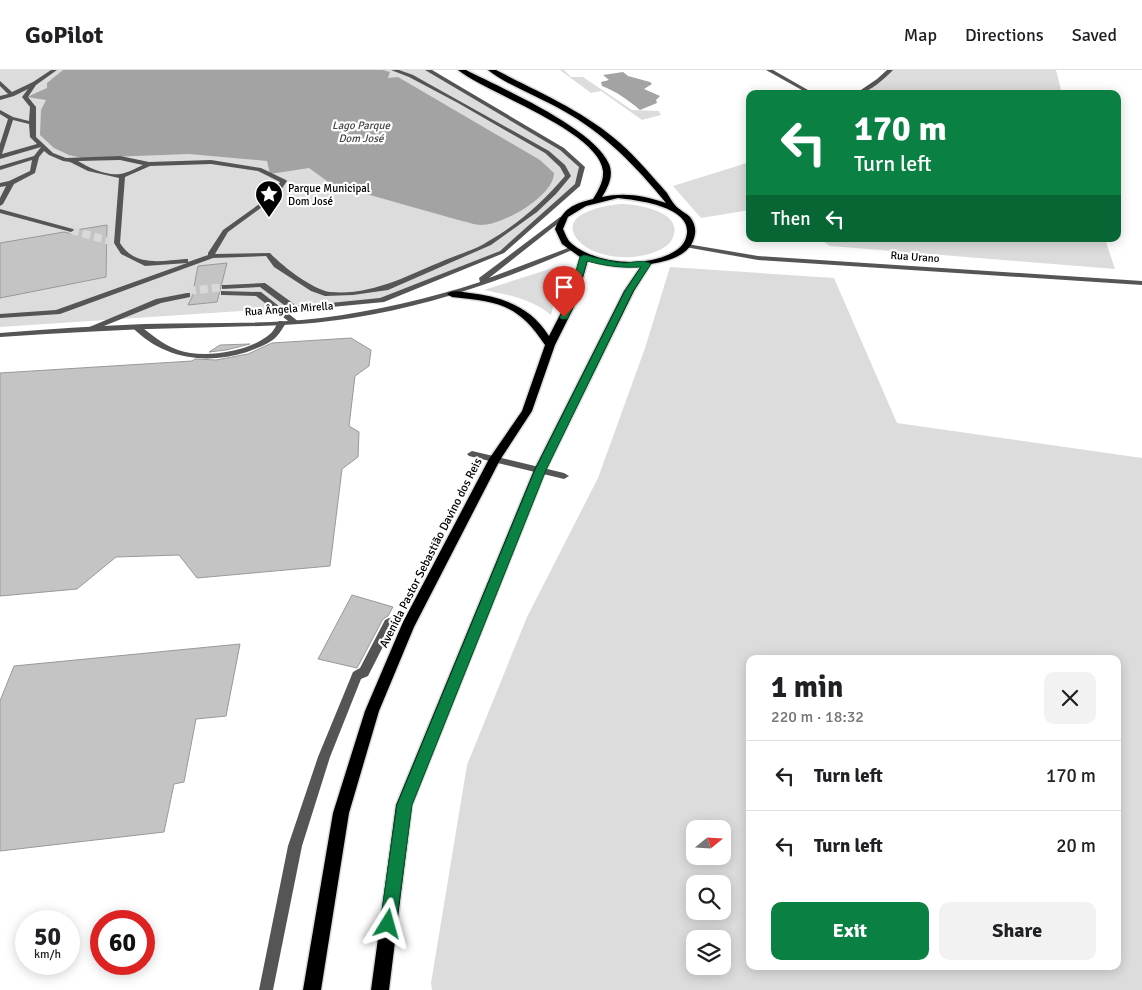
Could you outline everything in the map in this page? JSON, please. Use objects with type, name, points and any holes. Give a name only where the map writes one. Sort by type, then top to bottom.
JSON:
[{"type":"main road","points":[[461,70],[563,125],[585,141],[604,161],[607,172],[606,185],[597,199]]},
{"type":"main road","points":[[491,70],[572,112],[607,136],[635,162],[686,218],[691,227],[691,237],[687,246],[671,257],[647,264],[618,265],[584,257],[570,249],[561,239],[558,228],[562,218],[570,210],[597,199],[618,196],[640,198],[660,202],[677,210]]},
{"type":"main road","name":"Avenida Pastor Sebastião Davino dos Reis","points":[[312,990],[341,813],[372,711],[408,626],[495,459],[526,411],[550,345],[571,303],[584,257]]},
{"type":"main road","points":[[380,990],[404,805],[540,470],[629,291],[647,264]]},
{"type":"main road","points":[[452,294],[504,303],[521,311],[534,322],[550,345]]},
{"type":"street","points":[[0,98],[34,85],[54,70]]},
{"type":"street","points":[[122,176],[117,243],[123,253],[145,264],[172,263],[212,256],[268,254],[277,265],[314,289],[328,294],[353,293],[384,288],[489,244],[535,211],[554,194],[568,176],[562,166],[547,152],[412,76],[394,70]]},
{"type":"street","points":[[295,322],[258,294],[224,290],[262,285],[291,306],[300,308],[381,300],[502,252],[578,185],[582,167],[562,149],[428,70]]},
{"type":"street","points":[[769,70],[806,90]]},
{"type":"street","points":[[862,90],[890,70]]},
{"type":"street","points":[[0,83],[12,95]]},
{"type":"street","points":[[34,85],[25,97],[34,107],[33,137],[51,154],[65,160],[120,158],[149,164],[211,162],[259,169],[284,181],[274,196],[225,231],[211,253],[212,256]]},
{"type":"street","points":[[0,112],[11,118],[32,123]]},
{"type":"street","points":[[11,118],[0,155],[43,146]]},
{"type":"street","points":[[0,185],[11,183],[33,172],[36,157],[43,146]]},
{"type":"street","points":[[0,168],[36,157]]},
{"type":"street","points":[[73,160],[84,168],[98,171],[107,176],[122,176],[149,164]]},
{"type":"street","points":[[11,183],[1,210],[71,230]]},
{"type":"street","points":[[473,286],[562,218]]},
{"type":"street","name":"Rua Urano","points":[[687,246],[758,258],[1142,283]]},
{"type":"street","name":"Rua Ângela Mirella","points":[[0,335],[91,328],[282,323],[366,313],[452,294],[532,266],[570,249]]},
{"type":"street","points":[[0,316],[57,312],[212,256]]},
{"type":"street","points":[[91,328],[159,301],[187,295]]},
{"type":"street","points":[[136,327],[158,344],[176,353],[211,355],[256,346],[275,334],[282,323]]},
{"type":"street","points":[[472,454],[564,476]]},
{"type":"street","points":[[266,990],[295,846],[324,757],[357,676],[364,672],[389,623]]},
{"type":"shaded area","name":"Parque Municipal Dom José","points":[[0,70],[426,70],[560,149],[580,167],[577,185],[500,251],[380,299],[287,308],[0,327]]},
{"type":"shaded area","points":[[560,70],[564,70],[571,77],[583,77],[632,110],[659,111],[661,115],[642,120],[601,91],[591,93]]},
{"type":"shaded area","points":[[892,70],[1056,70],[1061,90],[878,90],[881,87],[878,90],[864,90]]},
{"type":"shaded area","points":[[746,163],[746,211],[701,218],[673,186]]},
{"type":"shaded area","points":[[624,204],[649,208],[672,221],[674,228],[670,243],[652,253],[634,257],[623,257],[602,254],[592,250],[577,239],[573,230],[574,223],[579,216],[597,208]]},
{"type":"shaded area","points":[[824,242],[1106,242],[1115,269],[830,246]]},
{"type":"shaded area","points":[[559,266],[559,284],[551,315],[528,301],[484,290]]},
{"type":"shaded area","points":[[670,267],[834,278],[897,423],[1142,458],[1142,990],[432,990],[431,983],[467,765],[527,617],[598,478],[645,348]]},
{"type":"water","name":"Lago Parque Dom José","points":[[63,70],[383,70],[390,72],[388,78],[398,77],[540,160],[554,173],[552,182],[546,191],[526,208],[502,220],[490,224],[476,225],[331,184],[309,168],[270,174],[267,161],[189,154],[82,158],[69,155],[54,148],[40,135],[41,110],[46,100],[27,97],[47,88],[47,83]]},
{"type":"water","points":[[623,72],[628,76],[650,82],[652,84],[644,89],[660,96],[656,100],[657,103],[640,110],[622,96],[602,86],[601,82],[609,80],[603,75]]},
{"type":"building","points":[[107,225],[106,277],[0,298],[0,243],[64,232],[72,234],[76,230]]},
{"type":"building","points":[[227,263],[217,302],[188,305],[192,297],[198,266]]},
{"type":"building","points":[[351,338],[371,350],[369,366],[355,376],[349,426],[359,432],[358,457],[342,469],[330,566],[197,578],[179,555],[116,557],[77,589],[0,596],[0,373],[192,361],[195,359],[216,360],[248,354],[272,343]]},
{"type":"building","points":[[250,344],[226,350],[209,352],[220,345]]},
{"type":"building","points":[[352,595],[393,607],[388,616],[383,619],[357,668],[318,659]]},
{"type":"building","points":[[240,644],[226,716],[196,719],[184,782],[174,784],[164,832],[0,851],[0,701],[14,666]]},
{"type":"tunnel","points":[[71,230],[117,243]]},
{"type":"tunnel","points":[[188,291],[225,287]]},
{"type":"place","name":"Parque Municipal Dom José","points":[[269,218]]},
{"type":"route","points":[[388,924],[404,805],[540,470],[629,291],[647,264],[625,266],[603,263],[584,257],[571,303],[564,317]]}]
